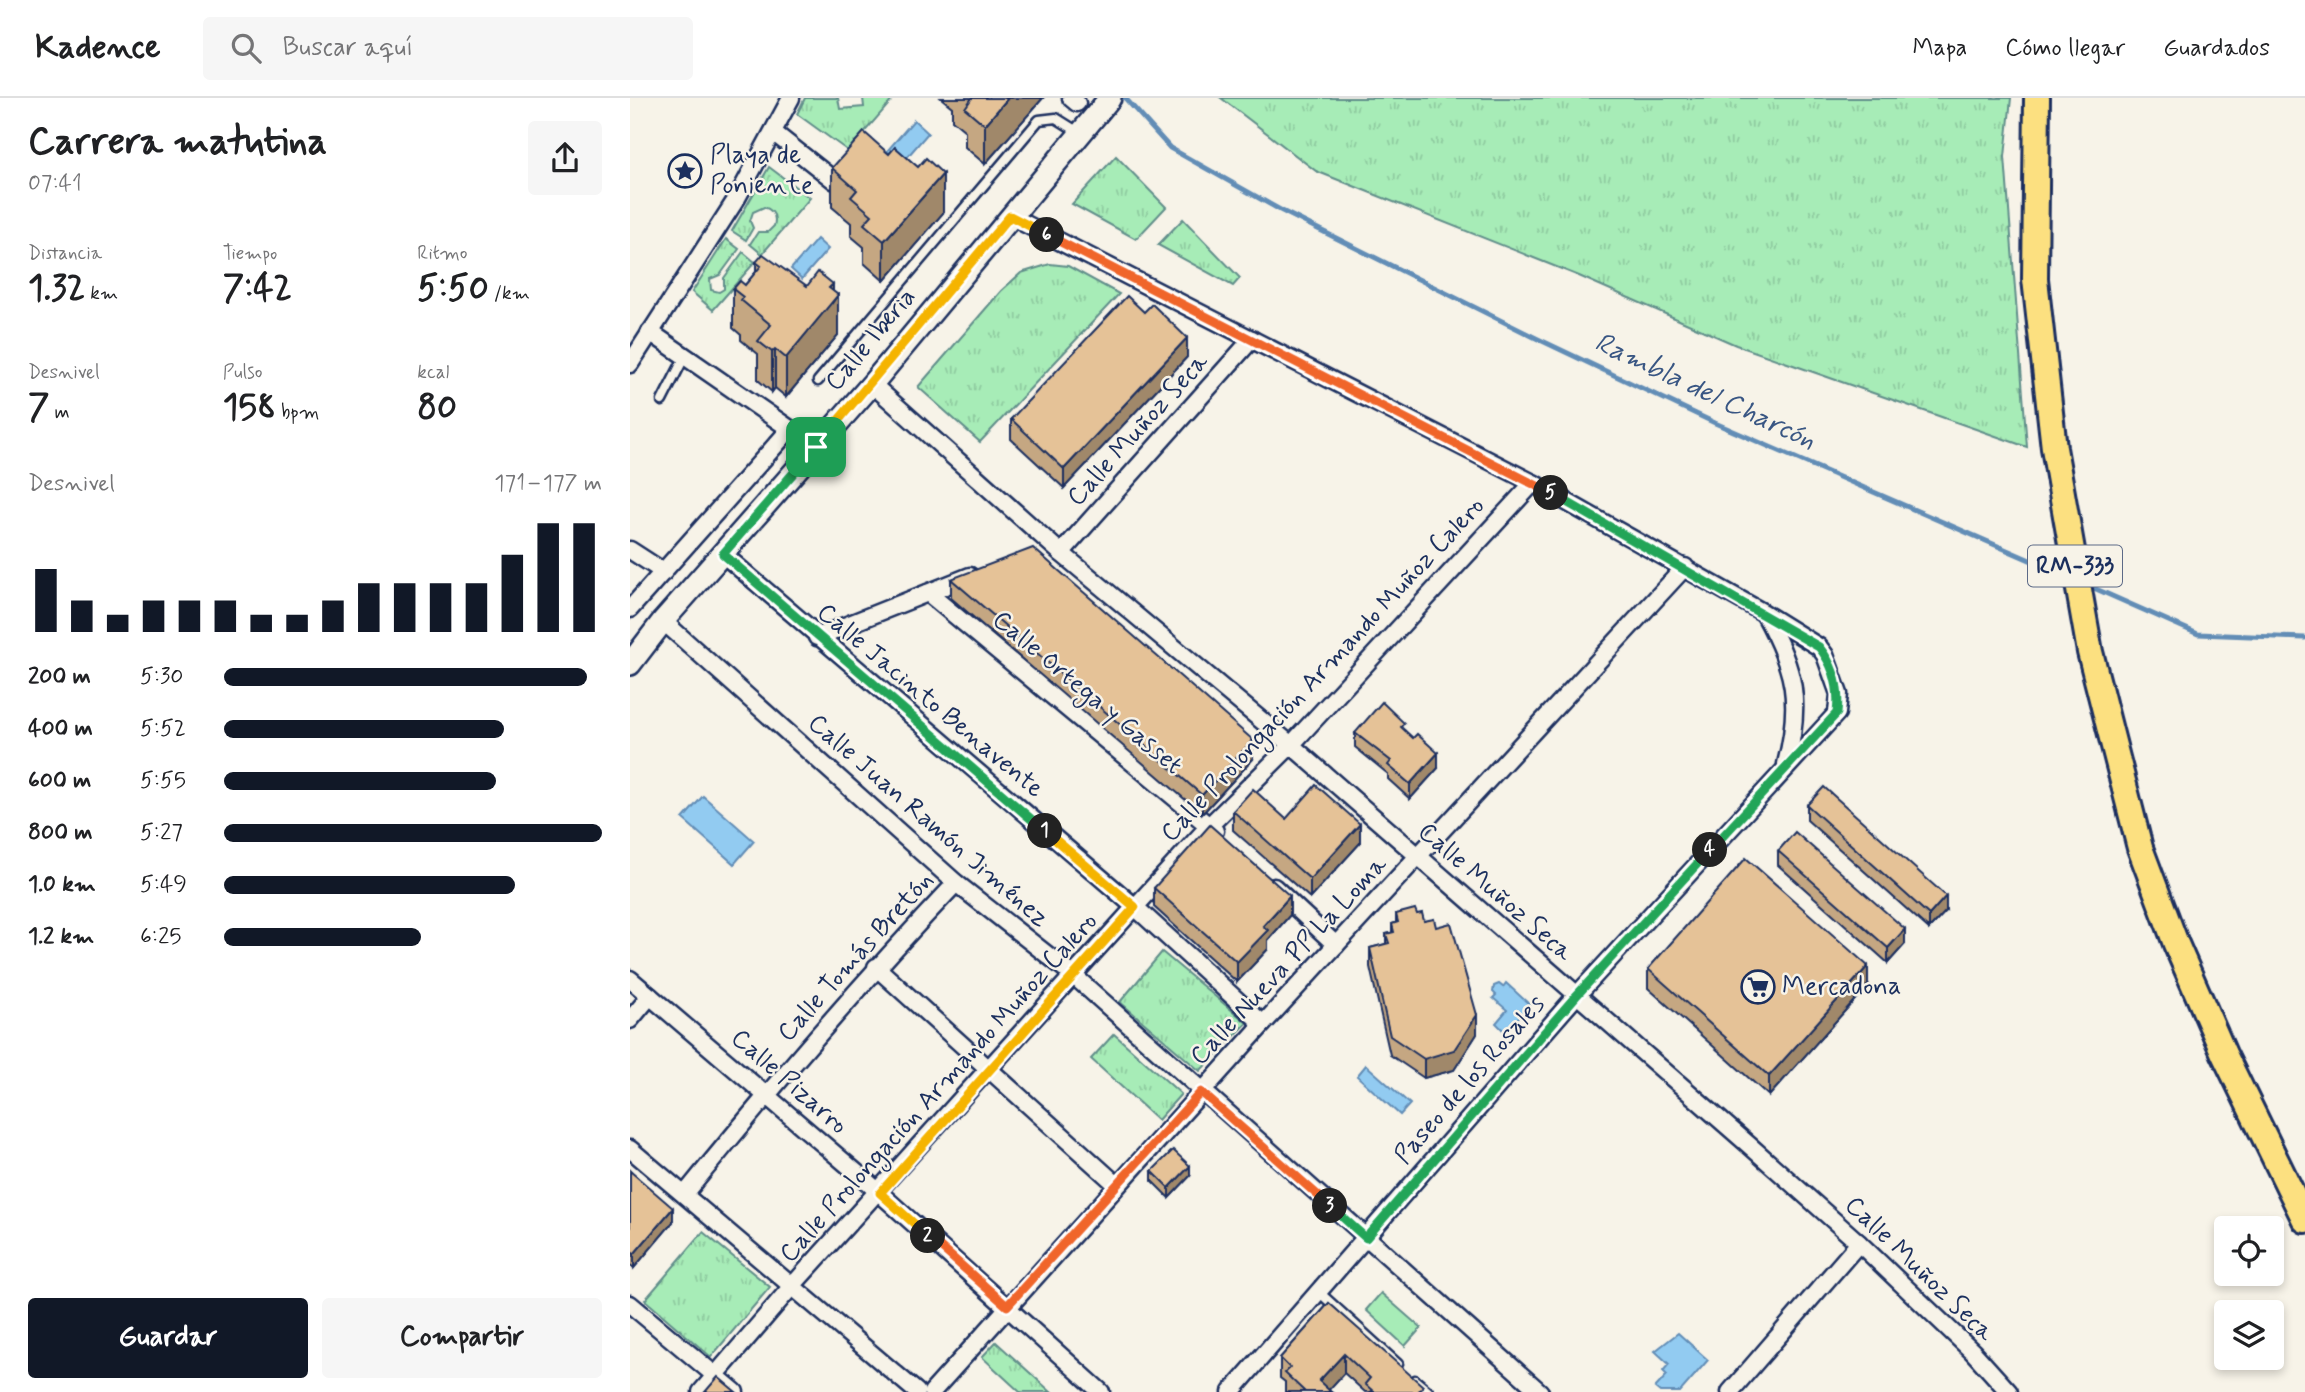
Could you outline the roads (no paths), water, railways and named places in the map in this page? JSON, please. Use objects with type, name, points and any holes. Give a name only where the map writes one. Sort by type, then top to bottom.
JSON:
[{"type":"main road","name":"RM-333","points":[[2037,98],[2035,279],[2054,448],[2090,652],[2140,848],[2176,944],[2224,1054],[2305,1220]]},
{"type":"main road","name":"Calle Iberia","points":[[630,664],[663,621],[872,384],[1103,106]]},
{"type":"street","points":[[630,365],[688,278],[791,98]]},
{"type":"street","points":[[772,132],[835,181]]},
{"type":"street","points":[[1010,216],[1533,483],[1764,613],[1787,657],[1795,683],[1793,735],[1786,766]]},
{"type":"street","points":[[650,332],[816,447]]},
{"type":"street","name":"Calle Muñoz Seca","points":[[1050,549],[1252,340]]},
{"type":"street","name":"Calle Muñoz Seca","points":[[872,384],[1050,549],[1291,745],[1859,1243],[1973,1352],[2009,1392]]},
{"type":"street","points":[[630,609],[790,429]]},
{"type":"street","name":"Calle Prolongación Armando Muñoz Calero","points":[[701,1392],[792,1286],[880,1193],[1209,826],[1291,745],[1533,483]]},
{"type":"street","points":[[630,550],[664,572]]},
{"type":"street","name":"Calle Jacinto Benavente","points":[[723,554],[1135,907],[1263,1024]]},
{"type":"street","name":"Calle Nueva PP La Loma","points":[[932,1392],[1263,1024],[1685,567]]},
{"type":"street","points":[[817,637],[989,568]]},
{"type":"street","name":"Calle Ortega y Gasset","points":[[928,593],[1229,844]]},
{"type":"street","name":"Paseo de los Rosales","points":[[1231,1392],[1576,996],[1837,713],[1839,694],[1825,655],[1819,647],[1764,613]]},
{"type":"street","name":"Calle Juan Ramón Jiménez","points":[[663,621],[956,883],[1073,975],[1540,1392]]},
{"type":"street","points":[[1258,872],[1336,945]]},
{"type":"street","name":"Calle Tomás Bretón","points":[[685,1194],[766,1094],[876,967],[956,883]]},
{"type":"street","points":[[876,967],[1117,1185]]},
{"type":"street","name":"Calle Pizarro","points":[[630,979],[880,1193],[1101,1392]]},
{"type":"street","points":[[630,1020],[650,996]]},
{"type":"street","points":[[630,1149],[917,1392]]},
{"type":"street","points":[[1730,1392],[1859,1243]]},
{"type":"street","points":[[630,1304],[735,1392]]},
{"type":"lane","points":[[818,381],[1039,120],[1056,118],[1080,134]]},
{"type":"lane","points":[[662,401],[685,356]]},
{"type":"lane","points":[[1320,1293],[1428,1391]]},
{"type":"water","points":[[914,120],[928,133],[902,163],[887,151]]},
{"type":"water","points":[[817,239],[828,249],[802,279],[791,269]]},
{"type":"water","points":[[703,796],[754,841],[734,864],[683,819]]},
{"type":"water","points":[[1506,983],[1530,1005],[1505,1032],[1496,1023],[1507,1010],[1493,998],[1496,995],[1493,992],[1494,986],[1499,984],[1503,987]]},
{"type":"water","points":[[1366,1065],[1410,1104],[1400,1115],[1357,1076]]},
{"type":"water","points":[[1678,1333],[1708,1360],[1680,1392],[1660,1392],[1655,1388],[1667,1375],[1663,1371],[1669,1364],[1655,1351]]},
{"type":"waterway","name":"Rambla del Charcón","points":[[1125,98],[1170,148],[1282,211],[1536,338],[1715,423],[2069,577]]},
{"type":"waterway","name":"Rambla del Charcón","points":[[2087,585],[2198,634],[2305,638]]},
{"type":"place","name":"Playa de Poniente","points":[[685,171]]},
{"type":"place","name":"Mercadona","points":[[1758,987]]}]
